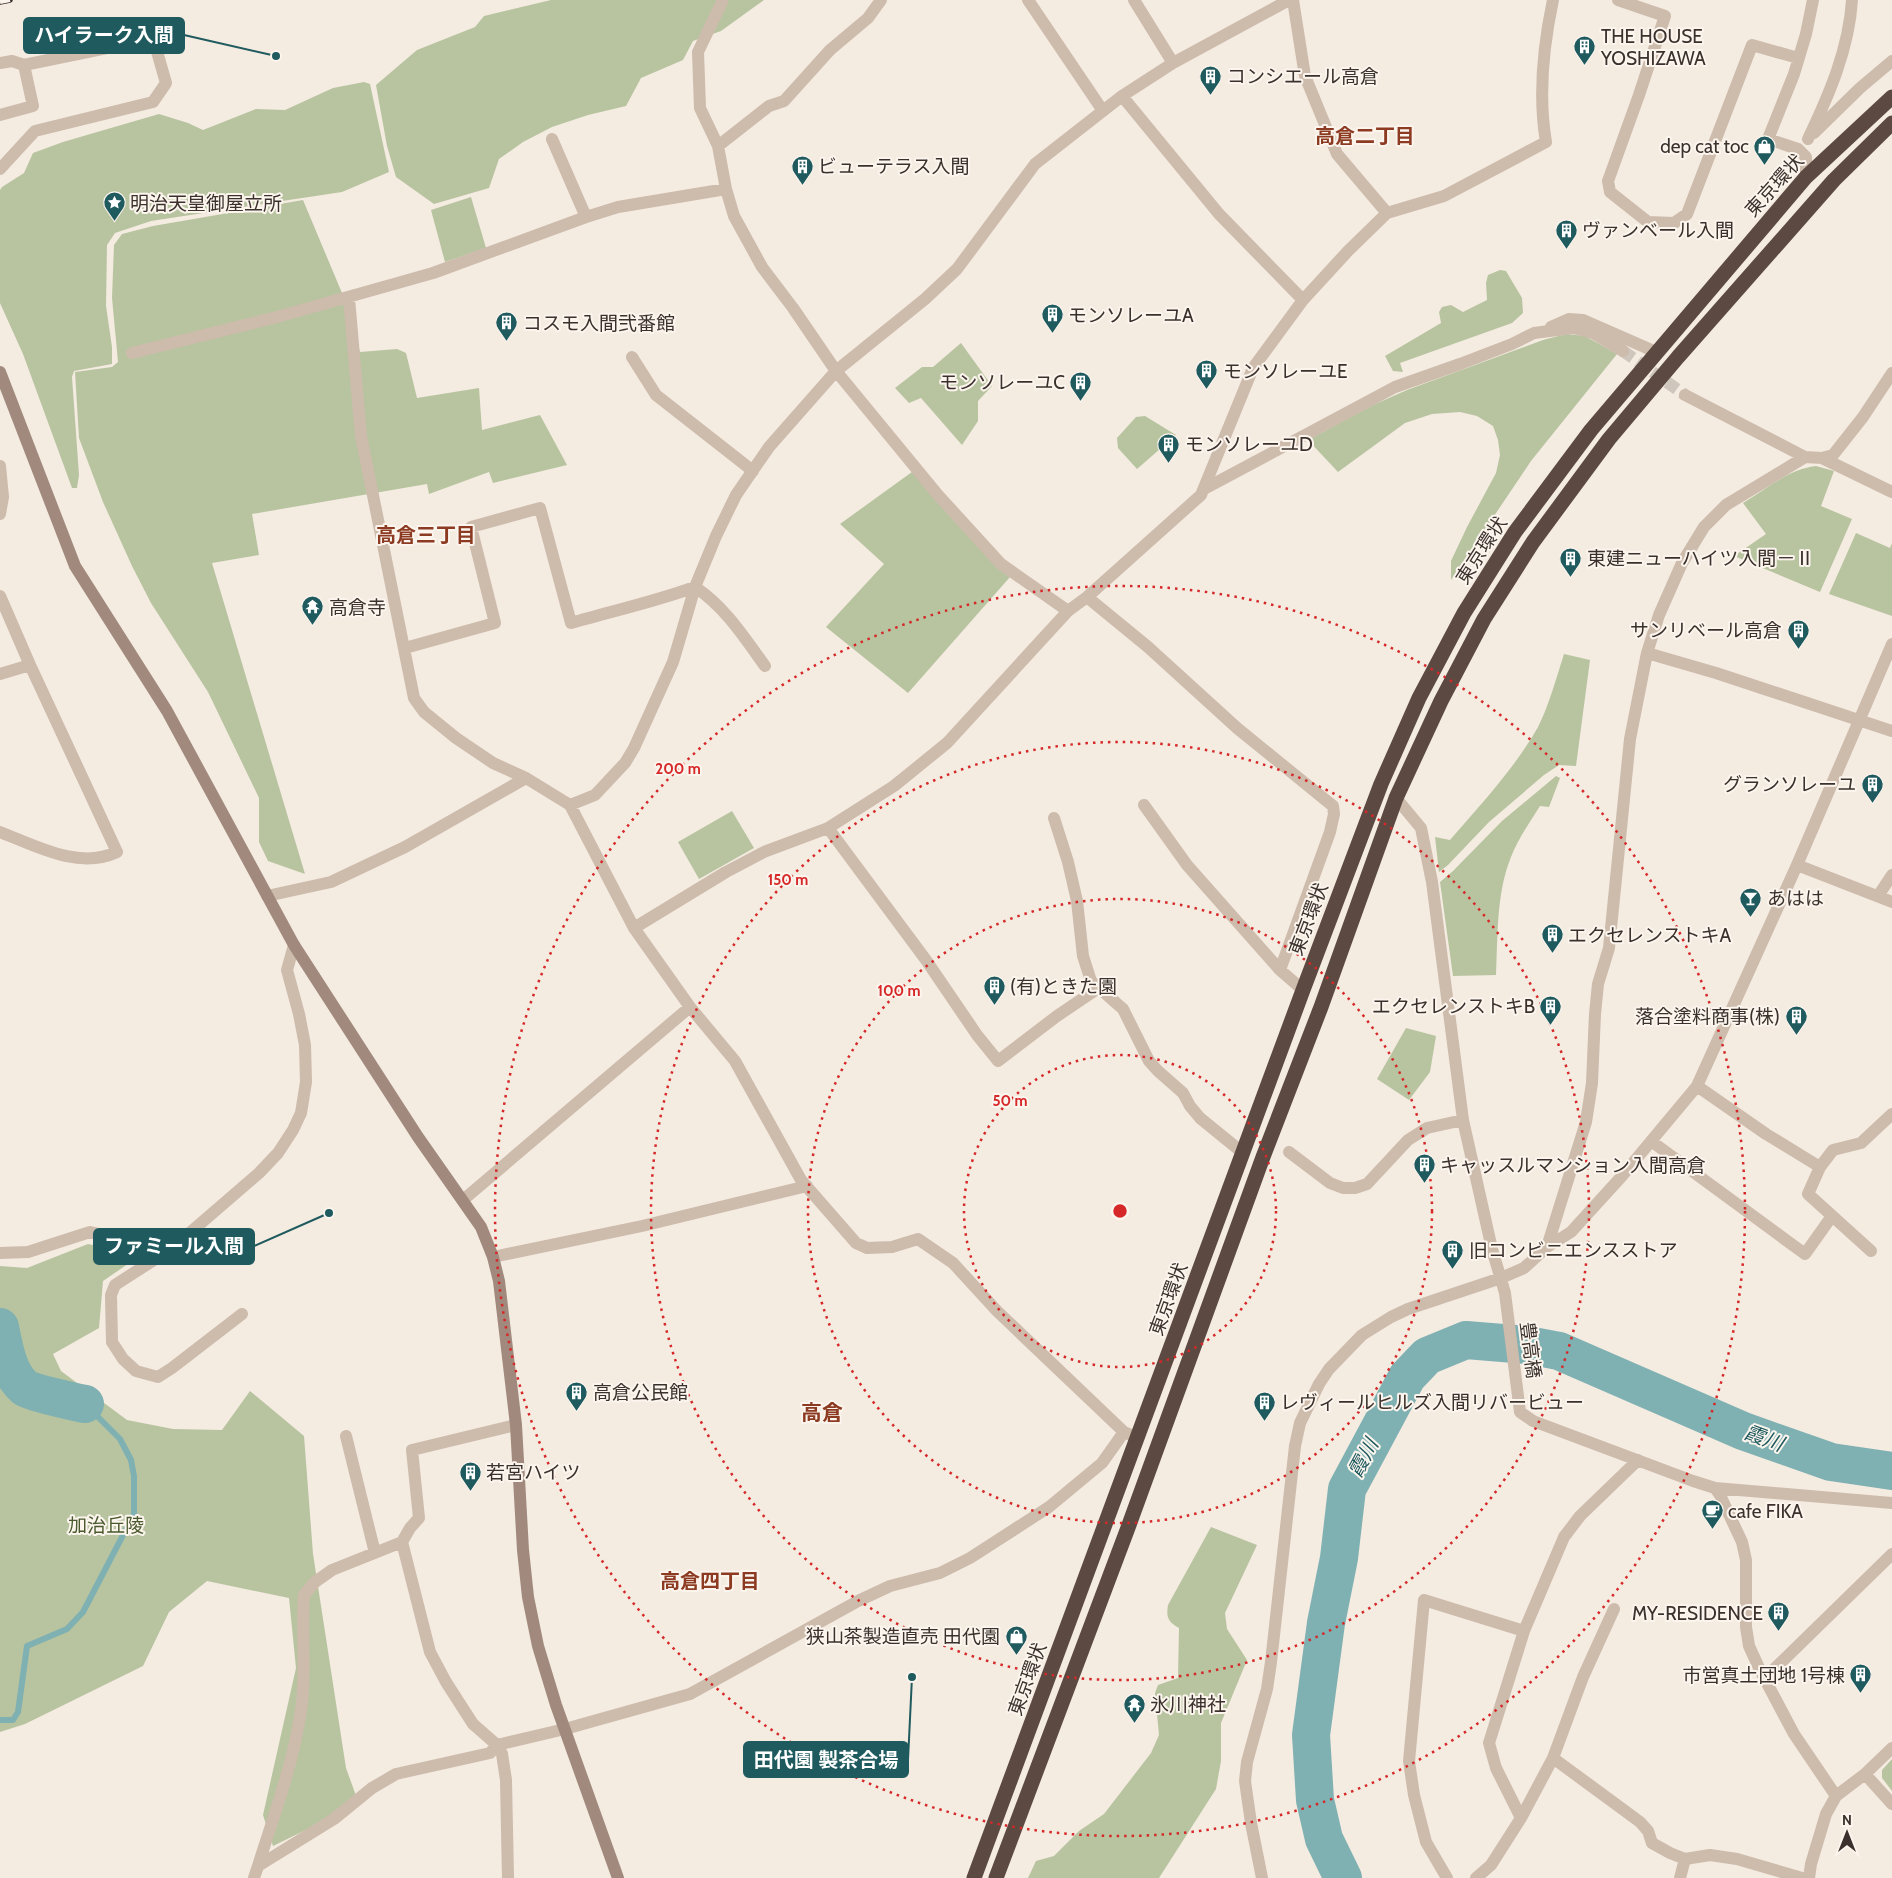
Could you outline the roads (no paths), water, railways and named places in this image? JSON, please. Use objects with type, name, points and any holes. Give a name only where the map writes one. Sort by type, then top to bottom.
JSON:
[{"type":"highway","name":"東京環状","points":[[974,1878],[1131,1435],[1243,1153],[1381,784],[1419,698],[1464,613],[1515,532],[1591,430],[1806,177],[1892,97]]},
{"type":"highway","name":"東京環状","points":[[996,1878],[1129,1526],[1263,1157],[1321,1007],[1396,798],[1441,701],[1484,619],[1533,542],[1609,439],[1678,357],[1834,180],[1892,123]]},
{"type":"street","points":[[718,146],[769,106],[784,101],[830,50],[868,18],[881,0]]},
{"type":"street","points":[[1028,0],[1103,111]]},
{"type":"street","points":[[1134,0],[1173,63]]},
{"type":"street","points":[[570,805],[594,795],[625,763],[634,748],[673,662],[695,587],[716,536],[736,495],[769,447],[836,371],[925,299],[957,269],[1035,164],[1122,96],[1173,63],[1291,0],[1305,76],[1338,154],[1387,213]]},
{"type":"street","points":[[634,928],[726,872],[764,852],[828,828],[894,786],[947,743],[1068,611],[1087,598],[1201,494],[1253,368],[1303,300],[1348,251],[1387,213],[1444,196],[1492,176],[1546,142],[1543,125],[1543,57],[1552,0]]},
{"type":"street","points":[[1618,0],[1665,16],[1608,181],[1610,192],[1648,222],[1674,224],[1687,214],[1752,45],[1798,58]]},
{"type":"street","points":[[1806,177],[1806,157],[1798,149],[1768,139],[1794,74],[1806,34],[1813,0]]},
{"type":"street","points":[[1808,138],[1828,96],[1841,57],[1851,14],[1852,0]]},
{"type":"street","points":[[722,2],[698,52],[700,108],[718,146],[726,190],[734,216],[762,267],[836,371],[938,494],[1001,564],[1068,611]]},
{"type":"street","points":[[0,63],[12,61],[24,65],[141,41]]},
{"type":"street","points":[[0,168],[35,131],[153,102],[166,83],[156,48]]},
{"type":"street","points":[[1798,149],[1860,88],[1892,61]]},
{"type":"street","points":[[0,115],[33,106],[24,65]]},
{"type":"street","points":[[1122,96],[1220,214],[1303,300]]},
{"type":"street","points":[[552,139],[586,217]]},
{"type":"street","points":[[132,353],[349,298],[441,270],[586,217],[618,208],[726,190]]},
{"type":"street","points":[[256,1872],[334,1819],[372,1788],[396,1774],[490,1753],[498,1745],[565,1729],[690,1694],[858,1601],[890,1586],[940,1573],[970,1558],[1049,1507],[1102,1463],[1131,1435],[997,1311],[953,1263],[918,1239],[892,1247],[867,1248],[856,1243],[801,1180],[735,1061],[690,1007],[634,928],[570,805],[526,778],[493,763],[456,738],[424,712],[414,698],[361,436],[349,298]]},
{"type":"street","points":[[1204,489],[1395,387],[1486,354],[1569,320],[1583,320],[1656,352]]},
{"type":"street","points":[[1534,333],[1573,328],[1593,333],[1623,351]]},
{"type":"street","points":[[632,357],[656,395],[753,471]]},
{"type":"street","points":[[0,372],[75,566],[167,711],[294,945],[418,1136],[481,1227],[494,1257],[499,1281],[516,1425],[523,1550],[528,1596],[538,1646],[565,1729],[618,1878]]},
{"type":"street","points":[[1685,395],[1806,457],[1822,458],[1833,455],[1863,417],[1892,373]]},
{"type":"street","points":[[1547,1247],[1586,1122],[1592,1084],[1598,984],[1609,948],[1630,739],[1646,653],[1659,615],[1682,563],[1704,528],[1726,505],[1806,457]]},
{"type":"street","points":[[1822,458],[1892,492]]},
{"type":"street","points":[[0,466],[0,514]]},
{"type":"street","points":[[405,648],[495,623],[471,527],[540,508],[570,623],[623,607],[667,597],[695,587]]},
{"type":"street","points":[[695,587],[709,597],[734,624],[765,666]]},
{"type":"street","points":[[0,596],[117,852],[105,858],[76,859],[0,832]]},
{"type":"street","points":[[1087,598],[1148,647],[1237,728],[1333,806],[1334,814],[1330,832],[1280,970]]},
{"type":"street","points":[[1262,1878],[1247,1801],[1247,1762],[1267,1689],[1291,1470],[1300,1423],[1318,1384],[1329,1369],[1362,1335],[1391,1317],[1408,1309],[1501,1278],[1524,1268],[1547,1247],[1571,1232],[1622,1176],[1697,1086],[1797,865],[1892,644]]},
{"type":"street","points":[[1646,653],[1716,673],[1892,731]]},
{"type":"street","points":[[0,674],[30,665]]},
{"type":"street","points":[[266,896],[331,882],[405,847],[526,778]]},
{"type":"street","name":"豊高橋","points":[[1396,798],[1421,828],[1432,882],[1463,1120],[1492,1249],[1505,1292],[1520,1412],[1533,1421],[1638,1460]]},
{"type":"street","points":[[1144,805],[1187,865],[1280,970],[1303,990]]},
{"type":"street","points":[[1054,818],[1068,862],[1077,901],[1083,956],[1091,981],[1123,1009],[1149,1061],[1183,1093],[1190,1106],[1200,1118],[1243,1153]]},
{"type":"street","points":[[828,828],[926,960],[977,1035],[998,1061],[1057,1016],[1100,988]]},
{"type":"street","points":[[1797,865],[1892,902]]},
{"type":"street","points":[[1878,896],[1892,875]]},
{"type":"street","points":[[242,1314],[158,1378],[136,1371],[123,1359],[112,1342],[111,1295],[115,1285],[171,1249],[259,1173],[272,1160],[288,1138],[301,1113],[306,1082],[305,1045],[287,970],[294,945]]},
{"type":"street","points":[[463,1200],[690,1007]]},
{"type":"street","points":[[1697,1086],[1766,1134],[1820,1167]]},
{"type":"street","points":[[1871,1251],[1808,1194],[1820,1167],[1833,1150],[1861,1144],[1892,1114]]},
{"type":"street","points":[[1289,1152],[1330,1183],[1342,1188],[1355,1188],[1367,1184],[1408,1140],[1427,1128],[1463,1120]]},
{"type":"street","points":[[1651,1141],[1805,1254],[1832,1216]]},
{"type":"street","points":[[494,1257],[642,1226],[807,1186]]},
{"type":"street","points":[[2,1253],[28,1252],[90,1232],[171,1249]]},
{"type":"street","points":[[256,1872],[294,1755],[302,1703],[304,1596],[315,1582],[332,1570],[402,1542],[410,1528],[419,1518],[412,1450],[516,1425]]},
{"type":"street","points":[[346,1436],[375,1553]]},
{"type":"street","points":[[1521,1818],[1496,1768],[1489,1743],[1524,1631],[1564,1536],[1580,1516],[1638,1460],[1715,1488],[1892,1503]]},
{"type":"street","points":[[1715,1488],[1742,1542],[1746,1560],[1746,1627],[1749,1646],[1794,1734],[1836,1796]]},
{"type":"street","points":[[402,1542],[430,1652],[446,1682],[473,1724],[498,1745],[502,1754],[506,1780],[508,1878]]},
{"type":"street","points":[[1765,1678],[1892,1554]]},
{"type":"street","points":[[1447,1878],[1426,1842],[1414,1795],[1409,1761],[1424,1600],[1524,1631]]},
{"type":"street","points":[[1476,1878],[1491,1865],[1521,1818],[1553,1758],[1583,1677],[1614,1609]]},
{"type":"street","points":[[1809,1878],[1811,1864],[1826,1814],[1836,1796],[1865,1774],[1892,1748]]},
{"type":"street","points":[[1553,1758],[1640,1822],[1648,1831],[1652,1843],[1670,1853],[1685,1859],[1710,1855],[1737,1859],[1802,1878]]},
{"type":"street","points":[[1865,1774],[1892,1804]]},
{"type":"street","points":[[1680,1878],[1685,1859]]},
{"type":"waterway","points":[[0,1327],[11,1368],[14,1375],[25,1388],[85,1404]]},
{"type":"waterway","name":"霞川","points":[[1343,1878],[1324,1839],[1315,1800],[1311,1735],[1326,1623],[1339,1558],[1347,1489],[1407,1377],[1427,1356],[1466,1340],[1527,1345],[1559,1351],[1743,1431],[1831,1462],[1892,1471]]},
{"type":"waterway","points":[[0,1720],[13,1720],[18,1712],[27,1646],[67,1629],[83,1612],[134,1514],[134,1476],[131,1460],[120,1439],[85,1404]]},
{"type":"tunnel","points":[[1623,351],[1685,395]]},
{"type":"railway","points":[[0,2],[10,0]]},
{"type":"place","name":"ハイラーク入間","points":[[276,56]]},
{"type":"place","name":"THE HOUSE YOSHIZAWA","points":[[1585,66]]},
{"type":"place","name":"コンシエール高倉","points":[[1211,95]]},
{"type":"place","name":"dep cat toc","points":[[1765,165]]},
{"type":"place","name":"ビューテラス入間","points":[[802,185]]},
{"type":"place","name":"明治天皇御屋立所","points":[[114,222]]},
{"type":"place","name":"ヴァンベール入間","points":[[1566,249]]},
{"type":"place","name":"モンソレーユA","points":[[1052,334]]},
{"type":"place","name":"コスモ入間弐番館","points":[[507,342]]},
{"type":"place","name":"モンソレーユE","points":[[1207,390]]},
{"type":"place","name":"モンソレーユC","points":[[1081,401]]},
{"type":"place","name":"モンソレーユD","points":[[1169,463]]},
{"type":"place","name":"東建ニューハイツ入間－Ⅱ","points":[[1571,577]]},
{"type":"place","name":"高倉寺","points":[[313,626]]},
{"type":"place","name":"サンリベール高倉","points":[[1798,649]]},
{"type":"place","name":"グランソレーユ","points":[[1872,803]]},
{"type":"place","name":"あはは","points":[[1751,917]]},
{"type":"place","name":"エクセレンストキA","points":[[1552,954]]},
{"type":"place","name":"(有)ときた園","points":[[994,1005]]},
{"type":"place","name":"エクセレンストキB","points":[[1551,1025]]},
{"type":"place","name":"落合塗料商事(株)","points":[[1796,1035]]},
{"type":"place","name":"キャッスルマンション入間高倉","points":[[1424,1184]]},
{"type":"place","name":"ファミール入間","points":[[329,1213]]},
{"type":"place","name":"旧コンビニエンスストア","points":[[1453,1269]]},
{"type":"place","name":"高倉公民館","points":[[577,1411]]},
{"type":"place","name":"レヴィールヒルズ入間リバービュー","points":[[1264,1421]]},
{"type":"place","name":"若宮ハイツ","points":[[470,1491]]},
{"type":"place","name":"cafe FIKA","points":[[1712,1530]]},
{"type":"place","name":"MY-RESIDENCE","points":[[1779,1632]]},
{"type":"place","name":"狭山茶製造直売 田代園","points":[[1016,1655]]},
{"type":"place","name":"田代園 製茶合場","points":[[912,1677]]},
{"type":"place","name":"市営真土団地 1号棟","points":[[1861,1694]]},
{"type":"place","name":"氷川神社","points":[[1134,1723]]},
{"type":"district","name":"高倉二丁目","points":[[1365,136]]},
{"type":"district","name":"高倉三丁目","points":[[426,535]]},
{"type":"district","name":"高倉","points":[[822,1413]]},
{"type":"district","name":"高倉四丁目","points":[[710,1581]]},
{"type":"park label","name":"加治丘陵","points":[[106,1525]]}]
